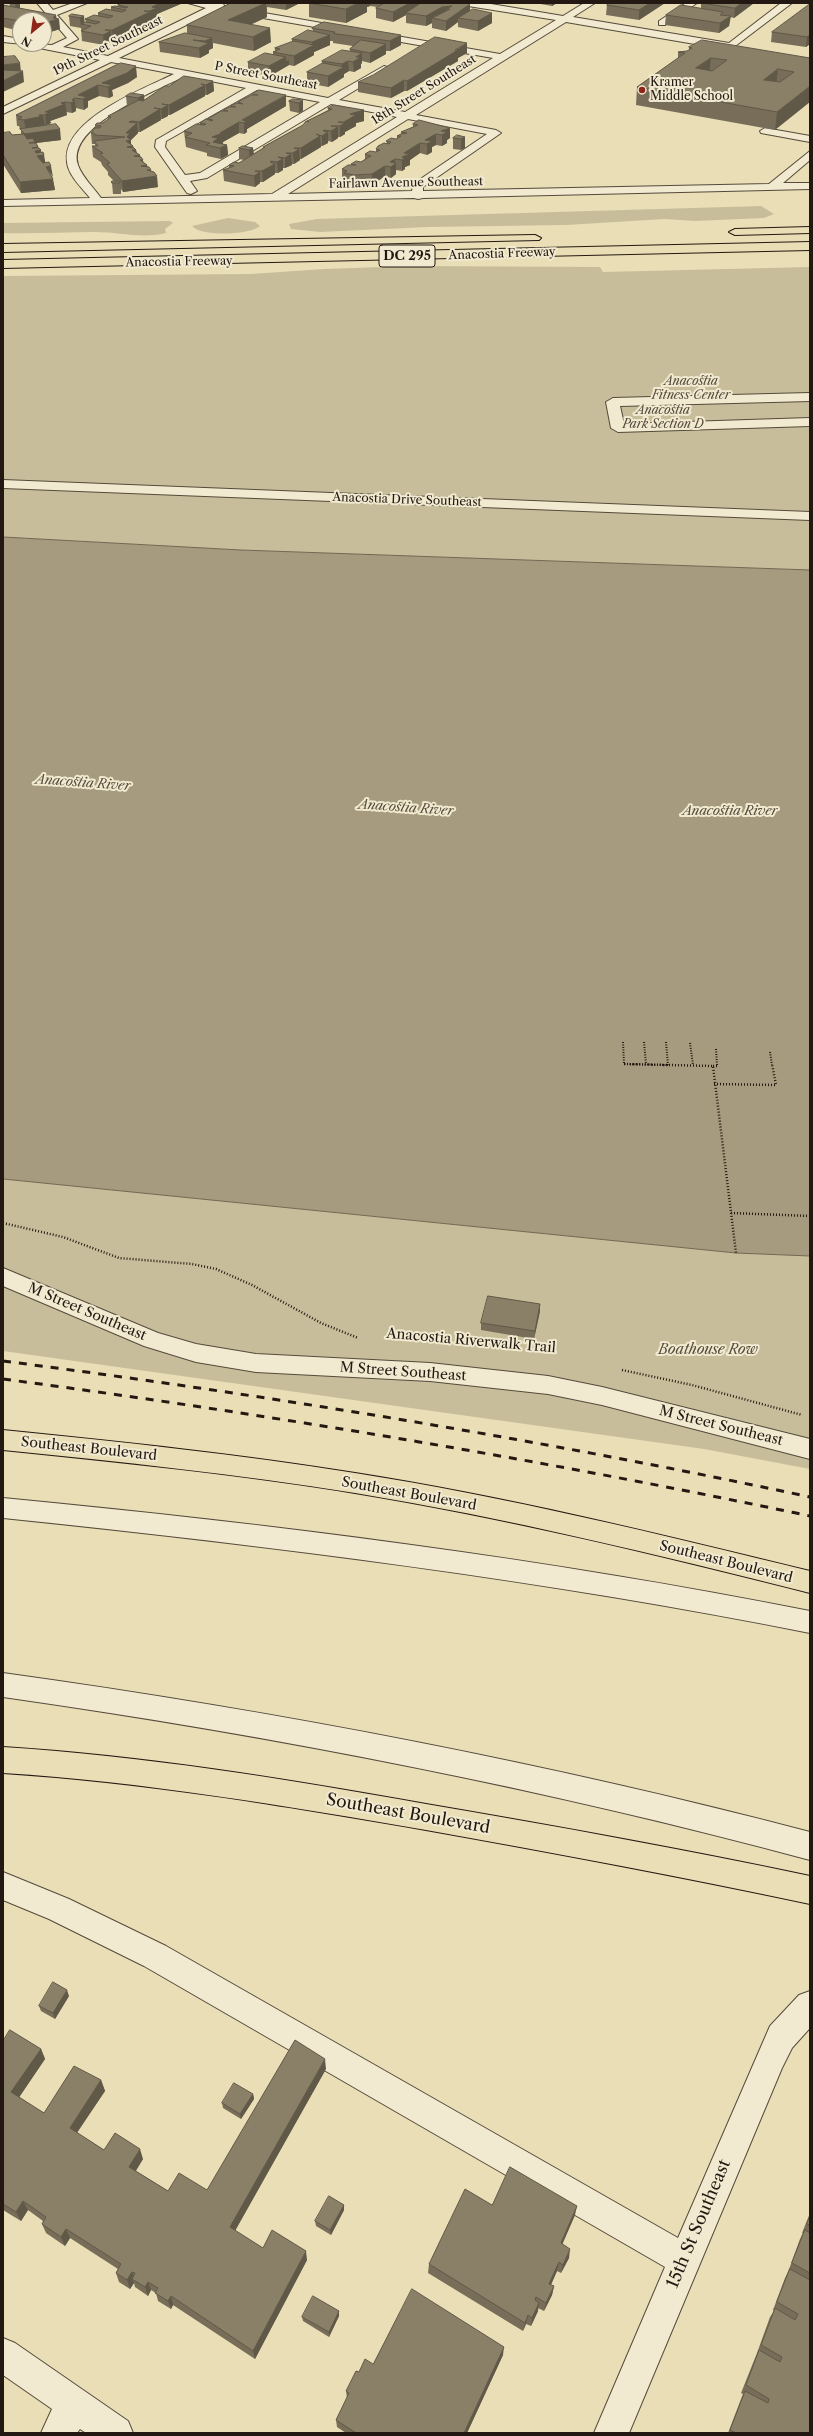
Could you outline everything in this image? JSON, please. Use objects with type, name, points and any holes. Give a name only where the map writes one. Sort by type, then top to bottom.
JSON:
[{"type":"main road","points":[[719,233],[810,230]]},
{"type":"main road","name":"Anacostia Freeway","points":[[3,248],[546,237]]},
{"type":"main road","name":"Anacostia Freeway","points":[[3,264],[810,246]]},
{"type":"main road","name":"Southeast Boulevard","points":[[3,1440],[263,1469],[392,1490],[601,1532],[810,1582]]},
{"type":"main road","name":"Southeast Boulevard","points":[[3,1760],[134,1772],[303,1796],[574,1842],[810,1890]]},
{"type":"street","points":[[42,3],[49,12]]},
{"type":"street","points":[[52,14],[82,3]]},
{"type":"street","points":[[193,3],[220,5],[292,21],[502,57]]},
{"type":"street","points":[[468,3],[490,5],[564,19],[746,49]]},
{"type":"street","name":"18th Street Southeast","points":[[272,198],[590,3]]},
{"type":"street","points":[[648,33],[692,3]]},
{"type":"street","points":[[730,46],[787,3]]},
{"type":"street","name":"19th Street Southeast","points":[[3,111],[220,5]]},
{"type":"street","points":[[279,27],[306,14]]},
{"type":"street","points":[[52,15],[73,39],[53,48]]},
{"type":"street","points":[[414,52],[428,44]]},
{"type":"street","name":"P Street Southeast","points":[[53,48],[496,133],[417,186],[418,196]]},
{"type":"street","points":[[183,178],[203,176],[393,64]]},
{"type":"street","points":[[99,202],[72,165],[70,156],[76,137],[97,119],[184,73]]},
{"type":"street","points":[[197,200],[160,146],[161,140],[255,87]]},
{"type":"street","points":[[765,131],[810,139]]},
{"type":"street","points":[[773,186],[810,154]]},
{"type":"street","name":"Fairlawn Avenue Southeast","points":[[3,203],[418,196],[810,186]]},
{"type":"street","points":[[810,397],[613,402],[618,428],[810,422]]},
{"type":"street","name":"Anacostia Drive Southeast","points":[[3,484],[810,516]]},
{"type":"street","name":"M Street Southeast","points":[[3,1277],[152,1340],[196,1353],[256,1363],[375,1371],[430,1372],[548,1385],[602,1396],[810,1449]]},
{"type":"street","points":[[3,1508],[171,1524],[468,1561],[642,1589],[810,1622]]},
{"type":"street","points":[[3,1685],[193,1712],[393,1749],[641,1804],[810,1846]]},
{"type":"street","points":[[3,1886],[59,1909],[142,1949],[683,2259]]},
{"type":"street","name":"15th St Southeast","points":[[611,2433],[683,2259],[771,2057],[781,2037],[803,2013]]},
{"type":"street","points":[[3,2355],[116,2433]]},
{"type":"street","points":[[58,2433],[74,2404]]},
{"type":"path","points":[[623,1042],[624,1064],[717,1066],[716,1050]]},
{"type":"path","points":[[644,1042],[646,1064]]},
{"type":"path","points":[[666,1042],[668,1065]]},
{"type":"path","points":[[690,1043],[693,1065]]},
{"type":"path","points":[[714,1084],[776,1085],[770,1052]]},
{"type":"path","points":[[713,1066],[714,1084],[736,1253]]},
{"type":"path","points":[[731,1213],[810,1216]]},
{"type":"path","points":[[3,1223],[35,1228],[84,1243],[119,1258],[164,1264],[192,1264],[215,1269],[275,1298],[311,1321],[338,1332],[364,1340]]},
{"type":"path","points":[[617,1369],[692,1385],[810,1417]]},
{"type":"green space","points":[[761,206],[774,214],[764,218],[695,221],[665,219],[566,225],[428,227],[320,232],[291,229],[289,224],[317,219]]},
{"type":"green space","points":[[228,218],[255,222],[260,226],[255,229],[226,234],[205,232],[197,230],[192,226]]},
{"type":"green space","points":[[170,221],[173,223],[165,229],[166,233],[157,235],[104,232],[3,233],[3,223]]},
{"type":"green space","name":"Anacostia Park Section D","points":[[413,266],[600,267],[603,272],[810,267],[810,570],[241,550],[3,537],[3,276],[251,274],[324,269]]},
{"type":"green space","name":"Boathouse Row","points":[[3,1179],[736,1253],[810,1256],[810,1469],[704,1449],[3,1351]]},
{"type":"water","name":"Anacostia River","points":[[3,537],[241,550],[810,570],[810,1256],[736,1253],[3,1179]]},
{"type":"building","points":[[122,3],[160,3],[152,7],[157,8],[150,11],[144,11],[150,12],[112,30],[105,30],[111,31],[103,35],[81,31],[91,26],[81,24],[86,22],[96,24],[100,22],[85,19],[94,15],[109,18],[113,16],[98,13],[106,9],[122,12],[126,10],[111,7],[128,7],[118,5]]},
{"type":"building","points":[[231,3],[266,3],[228,20],[270,28],[253,37],[187,25]]},
{"type":"building","points":[[309,3],[358,3],[346,9]]},
{"type":"building","points":[[385,3],[410,3],[393,12],[376,8]]},
{"type":"building","points":[[421,3],[470,4],[446,21],[432,18],[450,9],[446,9],[452,6],[442,7],[426,16],[406,13]]},
{"type":"building","points":[[610,3],[650,3],[639,10],[607,5]]},
{"type":"building","points":[[702,3],[742,3],[735,8]]},
{"type":"building","points":[[810,4],[810,35],[807,37],[772,32]]},
{"type":"building","points":[[3,5],[40,12],[12,12],[12,20],[3,18]]},
{"type":"building","points":[[681,5],[723,12],[720,15],[731,16],[720,23],[666,15]]},
{"type":"building","points":[[473,9],[492,13],[478,21],[458,18]]},
{"type":"building","points":[[52,14],[56,15],[53,18],[59,19],[52,21]]},
{"type":"building","points":[[72,14],[84,16],[80,18],[69,16]]},
{"type":"building","points":[[324,22],[401,35],[390,41],[337,34],[333,33],[335,32],[312,28]]},
{"type":"building","points":[[308,30],[330,35],[312,42],[292,39]]},
{"type":"building","points":[[185,33],[212,38],[205,41],[193,40],[209,43],[199,48],[159,42]]},
{"type":"building","points":[[435,37],[467,43],[407,81],[404,80],[391,88],[358,82],[373,75]]},
{"type":"building","points":[[361,40],[386,44],[370,53],[350,49]]},
{"type":"building","points":[[702,40],[810,58],[810,86],[777,112],[637,87],[685,53],[678,52],[687,51],[692,48],[689,47]],"holes":[[[711,58],[727,60],[712,71],[696,68]],[[778,69],[794,72],[780,82],[764,80]]]},
{"type":"building","points":[[294,41],[314,45],[294,56],[273,52],[280,49],[275,48]]},
{"type":"building","points":[[342,50],[362,53],[356,57],[361,57],[353,62],[348,61],[342,64],[322,61]]},
{"type":"building","points":[[265,53],[286,57],[269,66],[248,62]]},
{"type":"building","points":[[15,56],[20,63],[3,65],[3,57]]},
{"type":"building","points":[[121,63],[136,66],[127,73],[102,83],[112,85],[108,87],[98,85],[78,95],[87,97],[83,99],[74,98],[72,100],[75,101],[71,103],[61,103],[65,104],[45,112],[49,112],[45,115],[39,115],[43,116],[24,120],[18,119],[22,117],[16,115]]},
{"type":"building","points":[[323,63],[344,67],[328,76],[307,72]]},
{"type":"building","points":[[3,70],[23,71],[3,81]]},
{"type":"building","points":[[184,76],[213,81],[206,85],[201,84],[205,85],[169,105],[162,104],[168,105],[161,109],[154,108],[160,109],[139,122],[129,122],[137,123],[126,133],[130,133],[127,137],[131,140],[126,141],[133,146],[127,147],[134,148],[136,150],[132,150],[140,155],[134,156],[141,157],[143,160],[140,160],[147,165],[141,166],[149,167],[151,170],[147,170],[154,172],[157,176],[122,181],[107,164],[110,163],[100,154],[103,153],[92,146],[98,146],[94,141],[125,137],[95,135],[94,133],[91,133],[95,128],[100,128],[101,126],[95,125],[97,123],[103,123],[111,117],[108,116],[139,100],[143,101],[165,86],[169,86]]},
{"type":"building","points":[[259,90],[286,95],[242,120],[246,121],[244,123],[239,122],[220,133],[223,133],[212,137],[218,138],[213,142],[227,145],[220,148],[206,145],[210,143],[185,137],[192,133],[184,131],[196,124],[206,124],[200,123],[206,119],[212,121],[213,120],[208,119],[221,111],[228,111],[223,110],[229,107],[236,107],[230,106],[237,103],[243,104],[238,102],[251,95],[258,95],[252,94]]},
{"type":"building","points":[[131,93],[144,95],[138,98],[126,96]]},
{"type":"building","points":[[293,99],[303,100],[299,103],[289,101]]},
{"type":"building","points":[[334,105],[364,110],[350,114],[356,115],[344,122],[338,122],[345,123],[340,126],[331,126],[338,127],[331,131],[324,130],[323,131],[328,132],[322,136],[316,134],[320,136],[301,148],[294,148],[299,149],[293,153],[286,153],[291,154],[285,158],[278,157],[283,159],[277,162],[271,161],[270,162],[275,164],[262,171],[255,171],[260,172],[254,176],[223,170],[234,166],[229,165],[234,162],[239,163],[265,147],[263,147],[303,125],[306,121],[309,122],[307,121],[332,109],[328,108]]},
{"type":"building","points":[[419,120],[450,128],[441,131],[447,132],[442,135],[436,134],[425,140],[432,141],[427,144],[420,143],[404,153],[410,154],[402,157],[405,158],[402,160],[395,159],[390,162],[396,163],[391,167],[385,166],[372,174],[354,175],[344,173],[347,171],[342,169],[348,165],[356,165],[351,164],[356,161],[361,162],[371,156],[365,154],[370,151],[376,152],[380,150],[376,149],[378,146],[384,143],[389,144],[391,142],[386,141],[391,138],[396,139],[401,136],[397,136],[407,133],[401,132],[418,125],[413,124]]},
{"type":"building","points":[[56,124],[60,129],[25,134],[20,129]]},
{"type":"building","points":[[10,132],[12,135],[24,134],[27,139],[33,138],[35,142],[29,143],[36,143],[38,147],[32,148],[39,148],[41,150],[35,151],[36,153],[43,152],[44,155],[37,156],[43,163],[49,162],[51,166],[46,167],[53,179],[20,182],[3,155],[3,133]]},
{"type":"building","points":[[457,135],[465,137],[461,139],[453,138]]},
{"type":"building","points":[[243,146],[253,148],[249,150],[239,148]]},
{"type":"building","points":[[112,181],[120,181],[120,183],[112,183]]},
{"type":"building","points":[[488,1296],[540,1304],[535,1331],[481,1323]]},
{"type":"building","points":[[53,1982],[67,1990],[53,2013],[39,2006]]},
{"type":"building","points":[[10,2030],[41,2049],[11,2092],[44,2113],[74,2066],[101,2080],[70,2128],[104,2150],[115,2133],[140,2149],[129,2167],[168,2191],[179,2173],[207,2190],[295,2040],[325,2059],[230,2227],[263,2248],[272,2230],[306,2251],[253,2351],[171,2296],[168,2301],[155,2293],[158,2288],[148,2282],[145,2287],[132,2279],[135,2273],[132,2272],[127,2280],[116,2273],[121,2264],[66,2229],[61,2237],[42,2224],[46,2217],[23,2201],[16,2212],[3,2204],[3,2041]]},
{"type":"building","points":[[234,2083],[253,2094],[240,2114],[222,2103]]},
{"type":"building","points":[[510,2167],[577,2206],[561,2243],[570,2249],[563,2265],[559,2262],[549,2284],[554,2286],[546,2303],[536,2297],[535,2300],[539,2303],[532,2318],[528,2315],[525,2323],[429,2264],[465,2189],[492,2205]]},
{"type":"building","points":[[329,2196],[344,2205],[330,2230],[315,2221]]},
{"type":"building","points":[[810,2216],[810,2225],[807,2224]]},
{"type":"building","points":[[805,2230],[810,2233],[810,2273],[792,2263]]},
{"type":"building","points":[[790,2269],[810,2280],[810,2433],[736,2433],[730,2430],[745,2391],[768,2403],[769,2399],[746,2385],[759,2350],[780,2362],[782,2357],[761,2345],[775,2308],[795,2320],[798,2314],[777,2302]]},
{"type":"building","points":[[412,2289],[504,2347],[464,2433],[356,2433],[336,2420],[349,2393],[346,2391],[356,2371],[359,2372],[365,2359],[373,2364]]},
{"type":"building","points":[[313,2296],[339,2311],[329,2332],[302,2317]]},
{"type":"railway","points":[[3,1361],[307,1404],[509,1438],[710,1476],[810,1497]]},
{"type":"railway","points":[[3,1379],[307,1423],[408,1440],[609,1476],[810,1516]]},
{"type":"place","name":"Kramer Middle School","points":[[642,90]]},
{"type":"park label","name":"Anacostia Fitness Center","points":[[691,389]]}]
